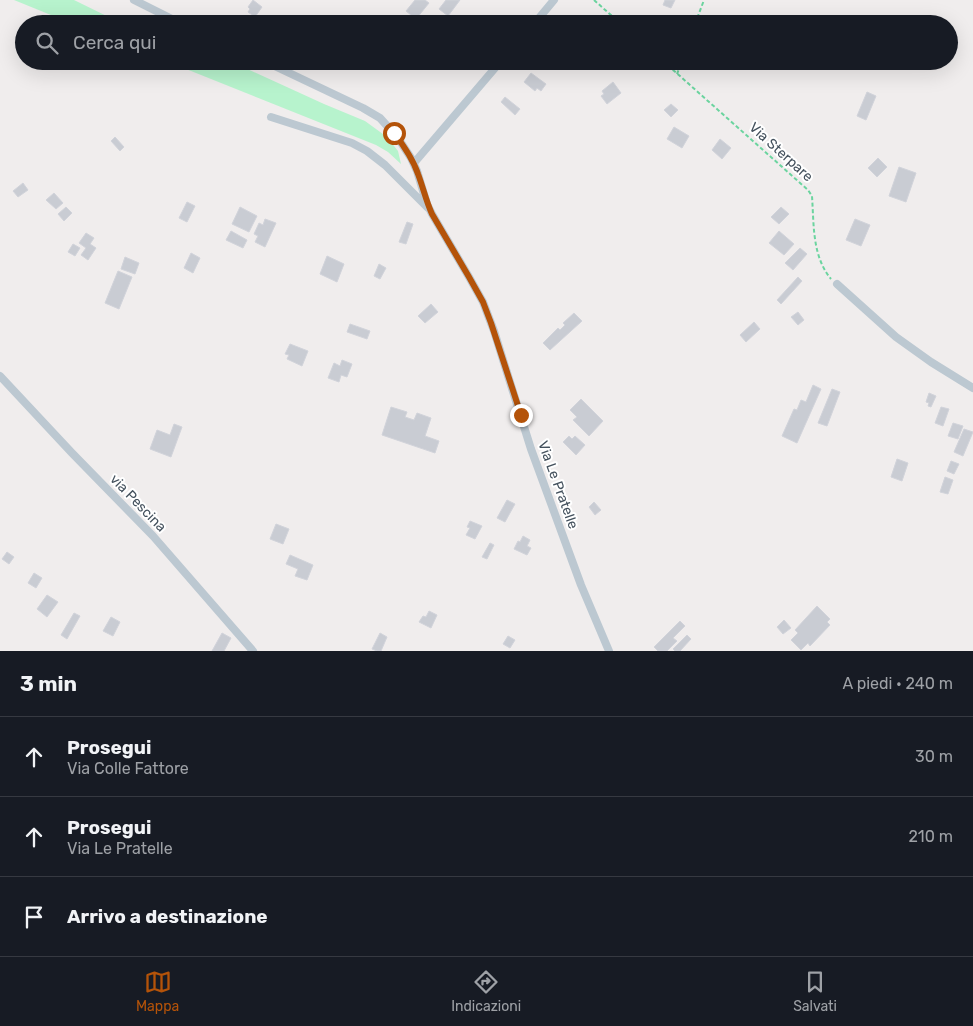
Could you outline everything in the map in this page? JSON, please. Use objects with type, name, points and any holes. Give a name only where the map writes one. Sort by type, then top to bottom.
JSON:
[{"type":"street","points":[[134,0],[164,15]]},
{"type":"street","points":[[542,15],[554,0]]},
{"type":"street","name":"Via Le Pratelle","points":[[283,70],[374,113],[394,133],[414,163],[429,209],[483,302],[531,449],[574,567],[609,651]]},
{"type":"street","points":[[414,163],[493,70]]},
{"type":"street","points":[[272,117],[368,151],[385,165],[429,209]]},
{"type":"street","points":[[837,284],[896,338],[973,388]]},
{"type":"street","name":"via Pescina","points":[[0,376],[153,536],[253,651]]},
{"type":"path","points":[[594,0],[610,15]]},
{"type":"path","points":[[698,15],[704,0]]},
{"type":"path","name":"Via Sterpare","points":[[673,70],[808,190],[812,196],[818,257],[824,270],[837,284]]},
{"type":"path","points":[[678,74],[679,70]]},
{"type":"green space","points":[[14,0],[74,0],[105,15],[51,15]]},
{"type":"green space","points":[[188,70],[250,70],[365,121],[387,137],[398,151],[401,164],[388,152],[376,145]]},
{"type":"building","points":[[253,0],[262,7],[256,15],[252,15],[248,12],[250,9],[248,7]]},
{"type":"building","points":[[415,0],[425,0],[429,3],[419,15],[411,15],[406,11]]},
{"type":"building","points":[[446,0],[460,0],[449,15],[439,9]]},
{"type":"building","points":[[665,0],[675,0],[671,8],[663,5]]},
{"type":"building","points":[[531,73],[546,84],[541,91],[537,88],[535,91],[524,82]]},
{"type":"building","points":[[613,82],[621,93],[607,104],[601,96],[604,94],[602,91]]},
{"type":"building","points":[[867,92],[876,96],[866,120],[857,116]]},
{"type":"building","points":[[505,97],[520,109],[515,115],[501,102]]},
{"type":"building","points":[[671,104],[678,110],[671,117],[664,110]]},
{"type":"building","points":[[674,127],[689,136],[682,148],[667,139]]},
{"type":"building","points":[[115,137],[124,147],[120,151],[111,141]]},
{"type":"building","points":[[720,139],[731,148],[722,159],[712,150]]},
{"type":"building","points":[[878,158],[887,167],[877,177],[868,168]]},
{"type":"building","points":[[899,167],[916,173],[906,202],[889,196]]},
{"type":"building","points":[[23,183],[28,190],[18,197],[13,191]]},
{"type":"building","points":[[54,193],[63,203],[56,209],[46,200]]},
{"type":"building","points":[[187,202],[195,206],[187,222],[179,218]]},
{"type":"building","points":[[66,207],[72,213],[64,221],[58,214]]},
{"type":"building","points":[[240,207],[257,216],[249,232],[232,224]]},
{"type":"building","points":[[781,207],[789,214],[779,224],[771,217]]},
{"type":"building","points":[[265,219],[276,223],[265,247],[255,242],[258,236],[254,234],[259,223],[263,225]]},
{"type":"building","points":[[855,219],[870,225],[861,246],[846,240]]},
{"type":"building","points":[[407,222],[413,224],[406,244],[399,242]]},
{"type":"building","points":[[231,231],[247,240],[243,248],[226,240]]},
{"type":"building","points":[[779,231],[794,244],[784,255],[769,243]]},
{"type":"building","points":[[86,233],[94,238],[90,244],[96,248],[88,260],[81,255],[86,248],[79,243]]},
{"type":"building","points":[[73,244],[80,248],[75,256],[68,252]]},
{"type":"building","points":[[800,248],[807,254],[793,270],[785,263]]},
{"type":"building","points":[[191,253],[200,258],[193,273],[184,268]]},
{"type":"building","points":[[327,256],[344,264],[337,282],[320,274]]},
{"type":"building","points":[[125,257],[139,263],[135,274],[121,269]]},
{"type":"building","points":[[379,264],[386,268],[380,279],[374,276]]},
{"type":"building","points":[[118,271],[132,277],[119,309],[105,303]]},
{"type":"building","points":[[798,277],[802,281],[781,304],[777,300]]},
{"type":"building","points":[[431,304],[438,312],[425,323],[418,316]]},
{"type":"building","points":[[798,312],[804,320],[798,325],[791,317]]},
{"type":"building","points":[[574,313],[582,321],[550,350],[543,343],[558,328],[560,330],[565,325],[563,323]]},
{"type":"building","points":[[754,322],[760,329],[746,342],[740,335]]},
{"type":"building","points":[[350,324],[370,331],[367,339],[347,332]]},
{"type":"building","points":[[290,344],[308,351],[302,366],[287,359],[289,355],[285,354]]},
{"type":"building","points":[[342,360],[352,364],[347,377],[341,375],[339,382],[328,378],[334,363],[340,366]]},
{"type":"building","points":[[813,385],[821,389],[797,443],[782,436],[794,409],[797,410],[801,400],[806,402]]},
{"type":"building","points":[[832,389],[840,392],[827,426],[818,423]]},
{"type":"building","points":[[929,393],[936,396],[931,407],[926,402]]},
{"type":"building","points":[[581,399],[603,421],[589,436],[573,420],[577,417],[570,410]]},
{"type":"building","points":[[391,407],[407,412],[405,417],[414,420],[417,413],[431,418],[425,436],[439,441],[435,453],[382,435]]},
{"type":"building","points":[[941,407],[949,409],[943,426],[935,423]]},
{"type":"building","points":[[953,423],[963,426],[958,439],[948,436]]},
{"type":"building","points":[[174,424],[182,427],[171,457],[150,449],[157,430],[170,435]]},
{"type":"building","points":[[964,429],[973,432],[963,456],[954,452]]},
{"type":"building","points":[[569,436],[572,439],[575,436],[585,445],[576,455],[563,442]]},
{"type":"building","points":[[897,459],[908,463],[902,481],[891,477]]},
{"type":"building","points":[[951,461],[959,464],[954,474],[947,471]]},
{"type":"building","points":[[945,477],[953,480],[948,494],[940,492]]},
{"type":"building","points":[[507,500],[515,504],[505,522],[497,518]]},
{"type":"building","points":[[594,502],[601,510],[595,515],[589,507]]},
{"type":"building","points":[[470,521],[482,526],[475,539],[466,535],[470,528],[467,527]]},
{"type":"building","points":[[276,524],[289,529],[283,544],[270,539]]},
{"type":"building","points":[[523,536],[530,540],[527,546],[531,548],[527,555],[514,549]]},
{"type":"building","points":[[490,543],[494,545],[487,559],[482,557]]},
{"type":"building","points":[[7,552],[14,557],[9,564],[2,559]]},
{"type":"building","points":[[290,555],[313,565],[307,580],[295,576],[298,569],[286,564]]},
{"type":"building","points":[[34,573],[42,578],[36,588],[28,583]]},
{"type":"building","points":[[47,595],[58,602],[47,617],[37,609]]},
{"type":"building","points":[[817,606],[830,619],[827,622],[830,625],[810,646],[808,643],[801,650],[791,640],[798,633],[795,630]]},
{"type":"building","points":[[429,611],[437,615],[431,628],[419,622],[423,616],[426,617]]},
{"type":"building","points":[[74,613],[80,616],[67,639],[61,635]]},
{"type":"building","points":[[111,617],[120,622],[113,636],[103,631]]},
{"type":"building","points":[[784,620],[791,628],[783,634],[777,627]]},
{"type":"building","points":[[680,621],[685,626],[673,638],[677,641],[667,651],[658,651],[654,647]]},
{"type":"building","points":[[222,633],[231,638],[224,651],[212,651]]},
{"type":"building","points":[[380,633],[387,637],[381,651],[377,651],[372,649]]},
{"type":"building","points":[[687,635],[691,639],[680,651],[675,651],[673,649]]},
{"type":"building","points":[[508,636],[515,640],[510,648],[503,644]]},
{"type":"route","points":[[394,133],[416,167],[432,214],[483,302],[521,415]]}]
